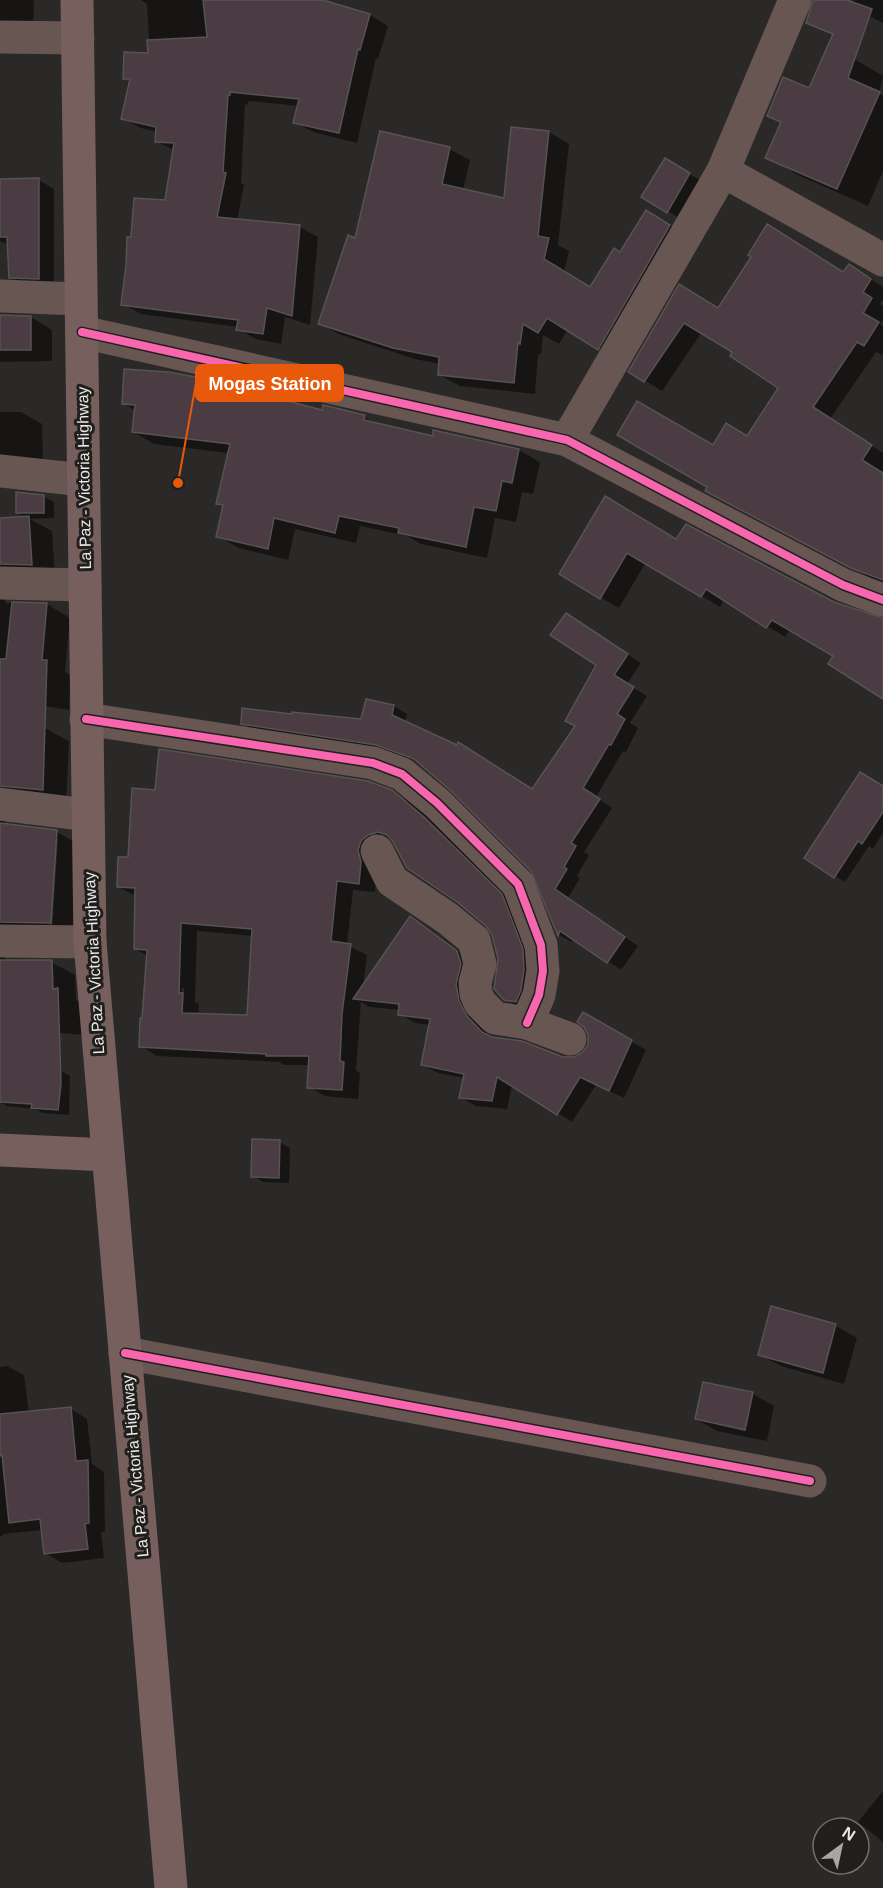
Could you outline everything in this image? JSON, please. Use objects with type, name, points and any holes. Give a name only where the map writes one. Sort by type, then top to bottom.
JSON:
[{"type":"main road","name":"La Paz - Victoria Highway","points":[[77,0],[90,942],[171,1888]]},
{"type":"main road","points":[[0,1150],[108,1155]]},
{"type":"street","points":[[567,440],[723,171],[795,0]]},
{"type":"street","points":[[0,38],[78,39]]},
{"type":"street","points":[[723,171],[883,260]]},
{"type":"street","points":[[0,296],[81,299]]},
{"type":"street","points":[[82,332],[567,440],[843,585],[883,600]]},
{"type":"street","points":[[0,471],[83,480]]},
{"type":"street","points":[[0,583],[85,585]]},
{"type":"street","points":[[86,719],[374,763],[402,774],[437,803],[518,884],[541,945],[543,971],[538,995],[527,1023]]},
{"type":"street","points":[[0,804],[88,815]]},
{"type":"street","points":[[377,851],[392,881],[447,918],[474,940],[480,964],[475,983],[476,994],[480,1003],[495,1018],[527,1023],[570,1039]]},
{"type":"street","points":[[0,940],[90,942]]},
{"type":"street","points":[[125,1353],[810,1481]]},
{"type":"building","points":[[203,0],[323,0],[370,14],[360,50],[358,49],[339,133],[293,123],[299,99],[230,92],[228,95],[223,172],[226,173],[217,217],[300,225],[292,316],[267,308],[263,334],[236,330],[238,320],[121,305],[127,237],[131,237],[134,198],[165,200],[174,143],[155,142],[156,127],[121,119],[130,79],[123,79],[124,52],[148,53],[147,40],[207,37]]},
{"type":"building","points":[[813,0],[847,0],[872,9],[848,78],[880,92],[837,189],[765,158],[781,122],[767,116],[783,77],[809,88],[833,34],[806,23]]},
{"type":"building","points":[[511,127],[549,131],[538,236],[549,238],[544,259],[590,287],[614,248],[620,252],[646,210],[670,225],[598,350],[547,318],[538,333],[523,324],[520,344],[518,343],[514,383],[438,375],[439,357],[393,348],[318,324],[348,235],[355,238],[380,131],[450,147],[442,184],[504,198]]},
{"type":"building","points":[[665,158],[690,173],[667,213],[641,197]]},
{"type":"building","points":[[39,178],[39,279],[9,278],[7,237],[0,237],[0,179]]},
{"type":"building","points":[[767,224],[843,272],[849,264],[871,279],[863,292],[872,298],[863,313],[879,322],[864,346],[857,342],[813,407],[872,445],[862,460],[883,473],[883,580],[851,568],[705,491],[707,487],[617,435],[637,401],[713,445],[726,423],[747,436],[778,388],[730,356],[732,352],[684,323],[644,382],[628,372],[679,284],[718,308],[751,257],[748,255]]},
{"type":"building","points":[[0,315],[31,316],[31,350],[0,350]]},
{"type":"building","points":[[124,369],[169,372],[212,380],[210,394],[267,401],[268,396],[322,410],[323,405],[365,415],[364,420],[433,436],[433,430],[519,449],[512,483],[502,481],[496,511],[474,507],[466,547],[398,533],[399,528],[339,516],[335,533],[274,518],[268,549],[216,537],[223,505],[216,504],[230,444],[132,432],[135,405],[122,404]]},
{"type":"building","points":[[16,492],[44,495],[44,513],[16,513]]},
{"type":"building","points":[[605,496],[676,539],[686,524],[834,602],[883,618],[883,699],[828,664],[833,656],[772,620],[766,628],[706,589],[701,597],[627,553],[600,599],[559,574]]},
{"type":"building","points":[[29,516],[32,565],[0,564],[0,518]]},
{"type":"building","points":[[12,602],[47,603],[42,660],[47,660],[43,790],[0,786],[0,659],[6,659]]},
{"type":"building","points":[[566,613],[628,654],[614,675],[634,687],[617,714],[625,719],[583,788],[600,799],[571,843],[576,846],[564,867],[567,869],[555,889],[625,937],[607,963],[560,931],[558,936],[531,871],[450,790],[414,759],[376,745],[241,724],[242,708],[361,719],[366,699],[394,705],[392,715],[457,745],[458,742],[532,789],[575,726],[565,721],[596,665],[550,635]]},
{"type":"building","points":[[159,749],[368,781],[392,790],[424,817],[502,894],[523,949],[524,970],[521,990],[516,1002],[504,1000],[494,989],[498,959],[492,935],[486,926],[457,902],[407,868],[393,842],[387,835],[378,832],[368,835],[361,841],[358,850],[361,862],[359,884],[337,881],[331,941],[351,944],[342,1014],[340,1061],[344,1062],[342,1090],[307,1088],[309,1056],[266,1056],[266,1054],[139,1047],[147,950],[134,949],[135,888],[117,887],[118,857],[128,857],[132,788],[155,790]],"holes":[[[181,923],[252,929],[247,1015],[182,1013],[183,993],[179,993]]]},
{"type":"building","points":[[860,772],[883,786],[883,812],[862,844],[858,841],[834,878],[804,858]]},
{"type":"building","points":[[0,823],[57,830],[51,923],[0,922]]},
{"type":"building","points":[[410,916],[457,951],[461,964],[456,984],[459,1001],[467,1016],[482,1032],[492,1037],[522,1041],[563,1057],[574,1057],[582,1053],[588,1045],[588,1035],[584,1027],[577,1022],[583,1012],[632,1040],[609,1091],[580,1077],[557,1115],[497,1077],[492,1101],[459,1098],[464,1074],[421,1065],[430,1019],[398,1015],[399,1004],[353,999]]},
{"type":"building","points":[[0,960],[52,960],[53,989],[58,988],[61,1084],[58,1110],[31,1108],[32,1104],[0,1102]]},
{"type":"building","points":[[252,1139],[280,1140],[279,1178],[251,1177]]},
{"type":"building","points":[[771,1306],[836,1324],[823,1373],[758,1355]]},
{"type":"building","points":[[703,1382],[753,1392],[745,1430],[695,1419]]},
{"type":"building","points":[[71,1407],[76,1461],[88,1460],[89,1523],[85,1524],[88,1549],[44,1554],[40,1519],[9,1523],[2,1455],[0,1456],[0,1414]]},
{"type":"cycle path","points":[[82,332],[567,440],[843,585],[883,600]]},
{"type":"cycle path","points":[[86,719],[373,763],[402,774],[437,803],[518,884],[541,945],[543,971],[539,995],[527,1023]]},
{"type":"cycle path","points":[[125,1353],[810,1481]]},
{"type":"place","name":"Mogas Station","points":[[178,483]]}]
